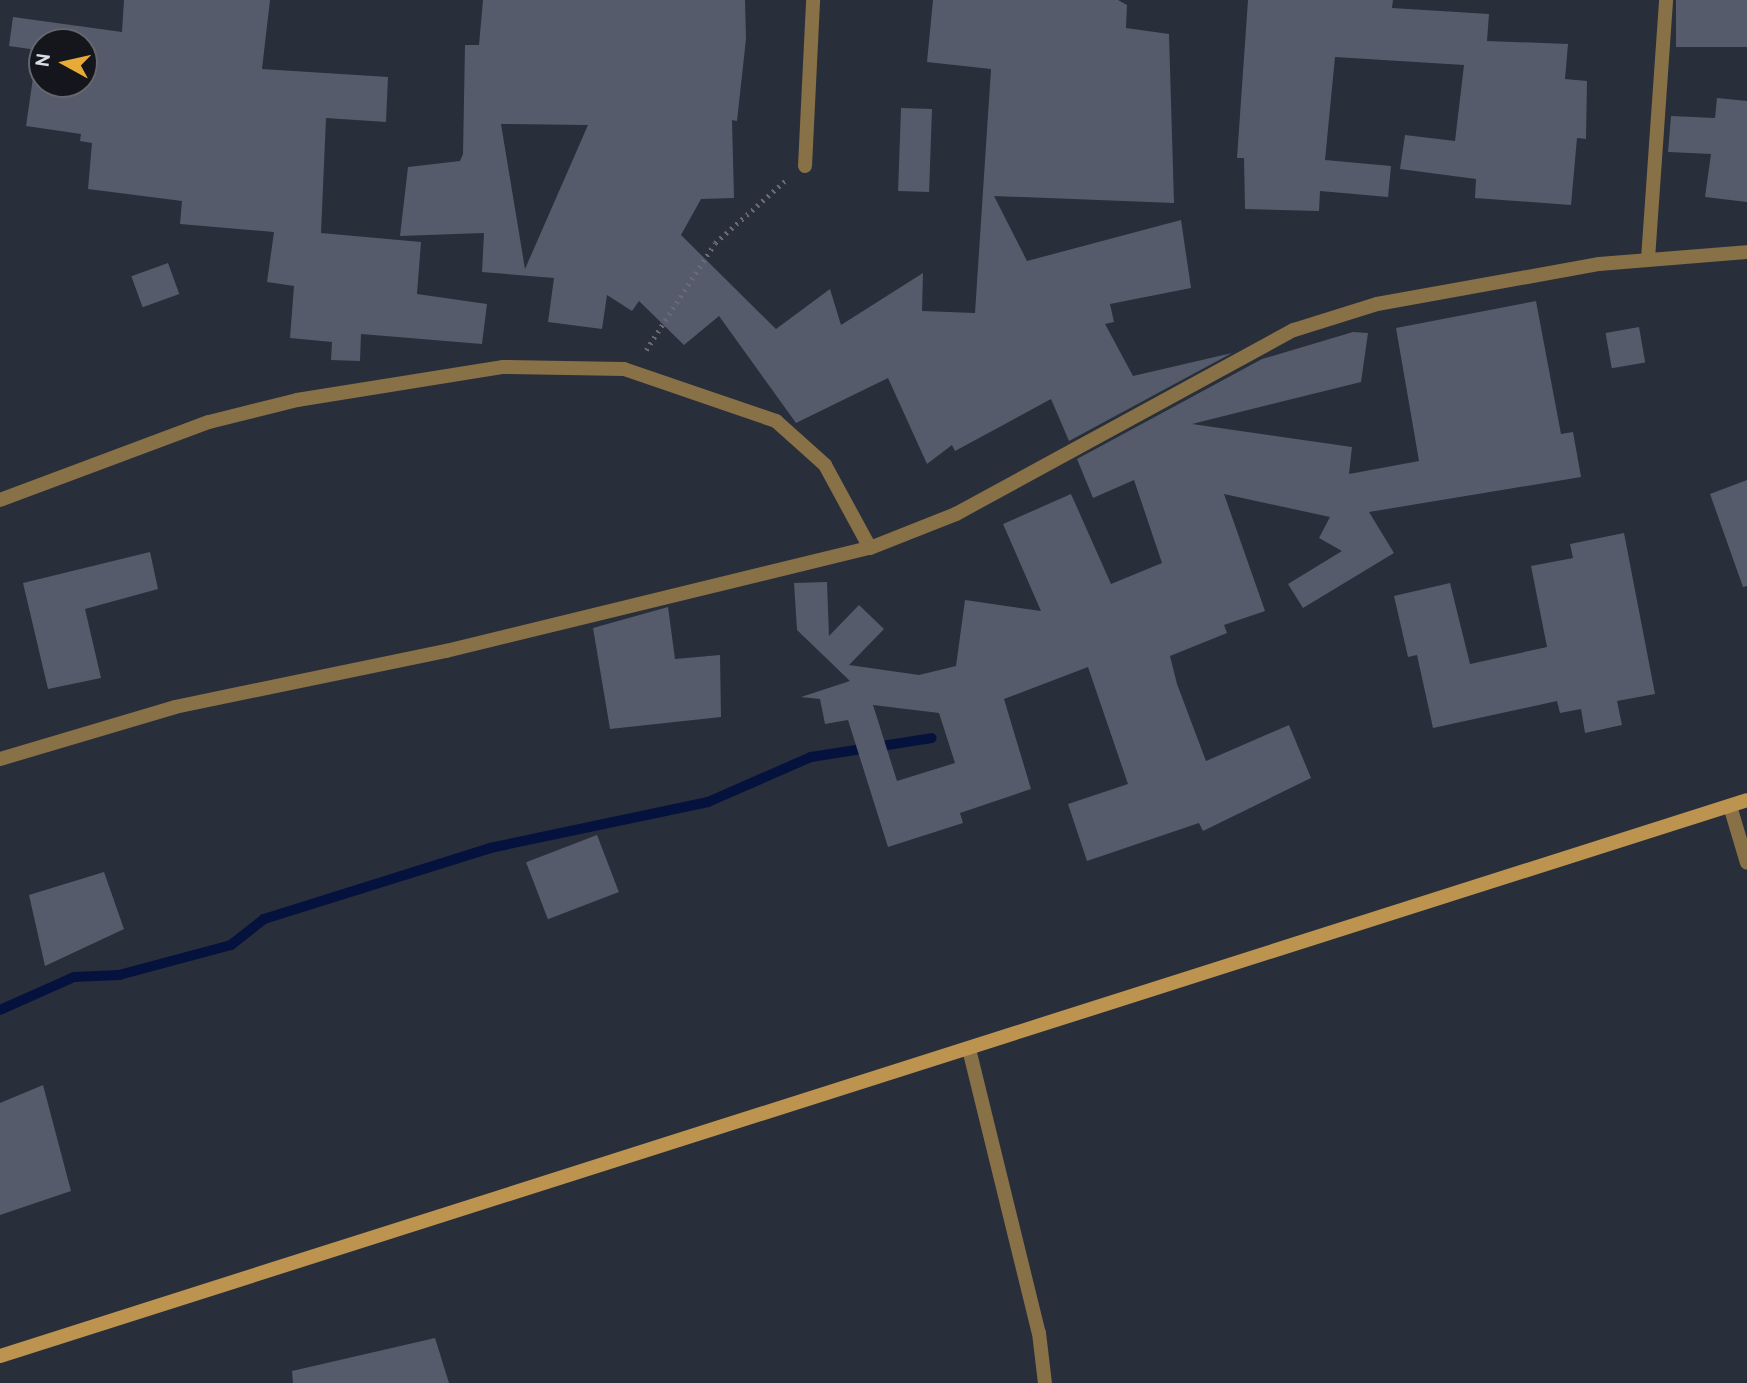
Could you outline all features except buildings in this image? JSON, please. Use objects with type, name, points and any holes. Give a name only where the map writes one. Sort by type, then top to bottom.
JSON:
[{"type":"main road","points":[[0,1356],[1747,800]]},
{"type":"street","points":[[805,166],[813,0]]},
{"type":"street","points":[[1648,259],[1666,0]]},
{"type":"street","points":[[0,759],[175,707],[446,651],[870,548],[956,514],[1294,330],[1484,282],[1648,259],[1747,251]]},
{"type":"street","points":[[0,500],[209,422],[297,400],[503,367],[633,372],[776,421],[825,465],[870,548]]},
{"type":"street","points":[[1730,806],[1747,863]]},
{"type":"street","points":[[969,1049],[1039,1333],[1045,1383]]},
{"type":"path","points":[[633,372],[715,243],[805,166]]},
{"type":"waterway","points":[[0,1010],[74,977],[119,975],[231,945],[264,919],[490,848],[708,802],[811,757],[932,738]]}]
